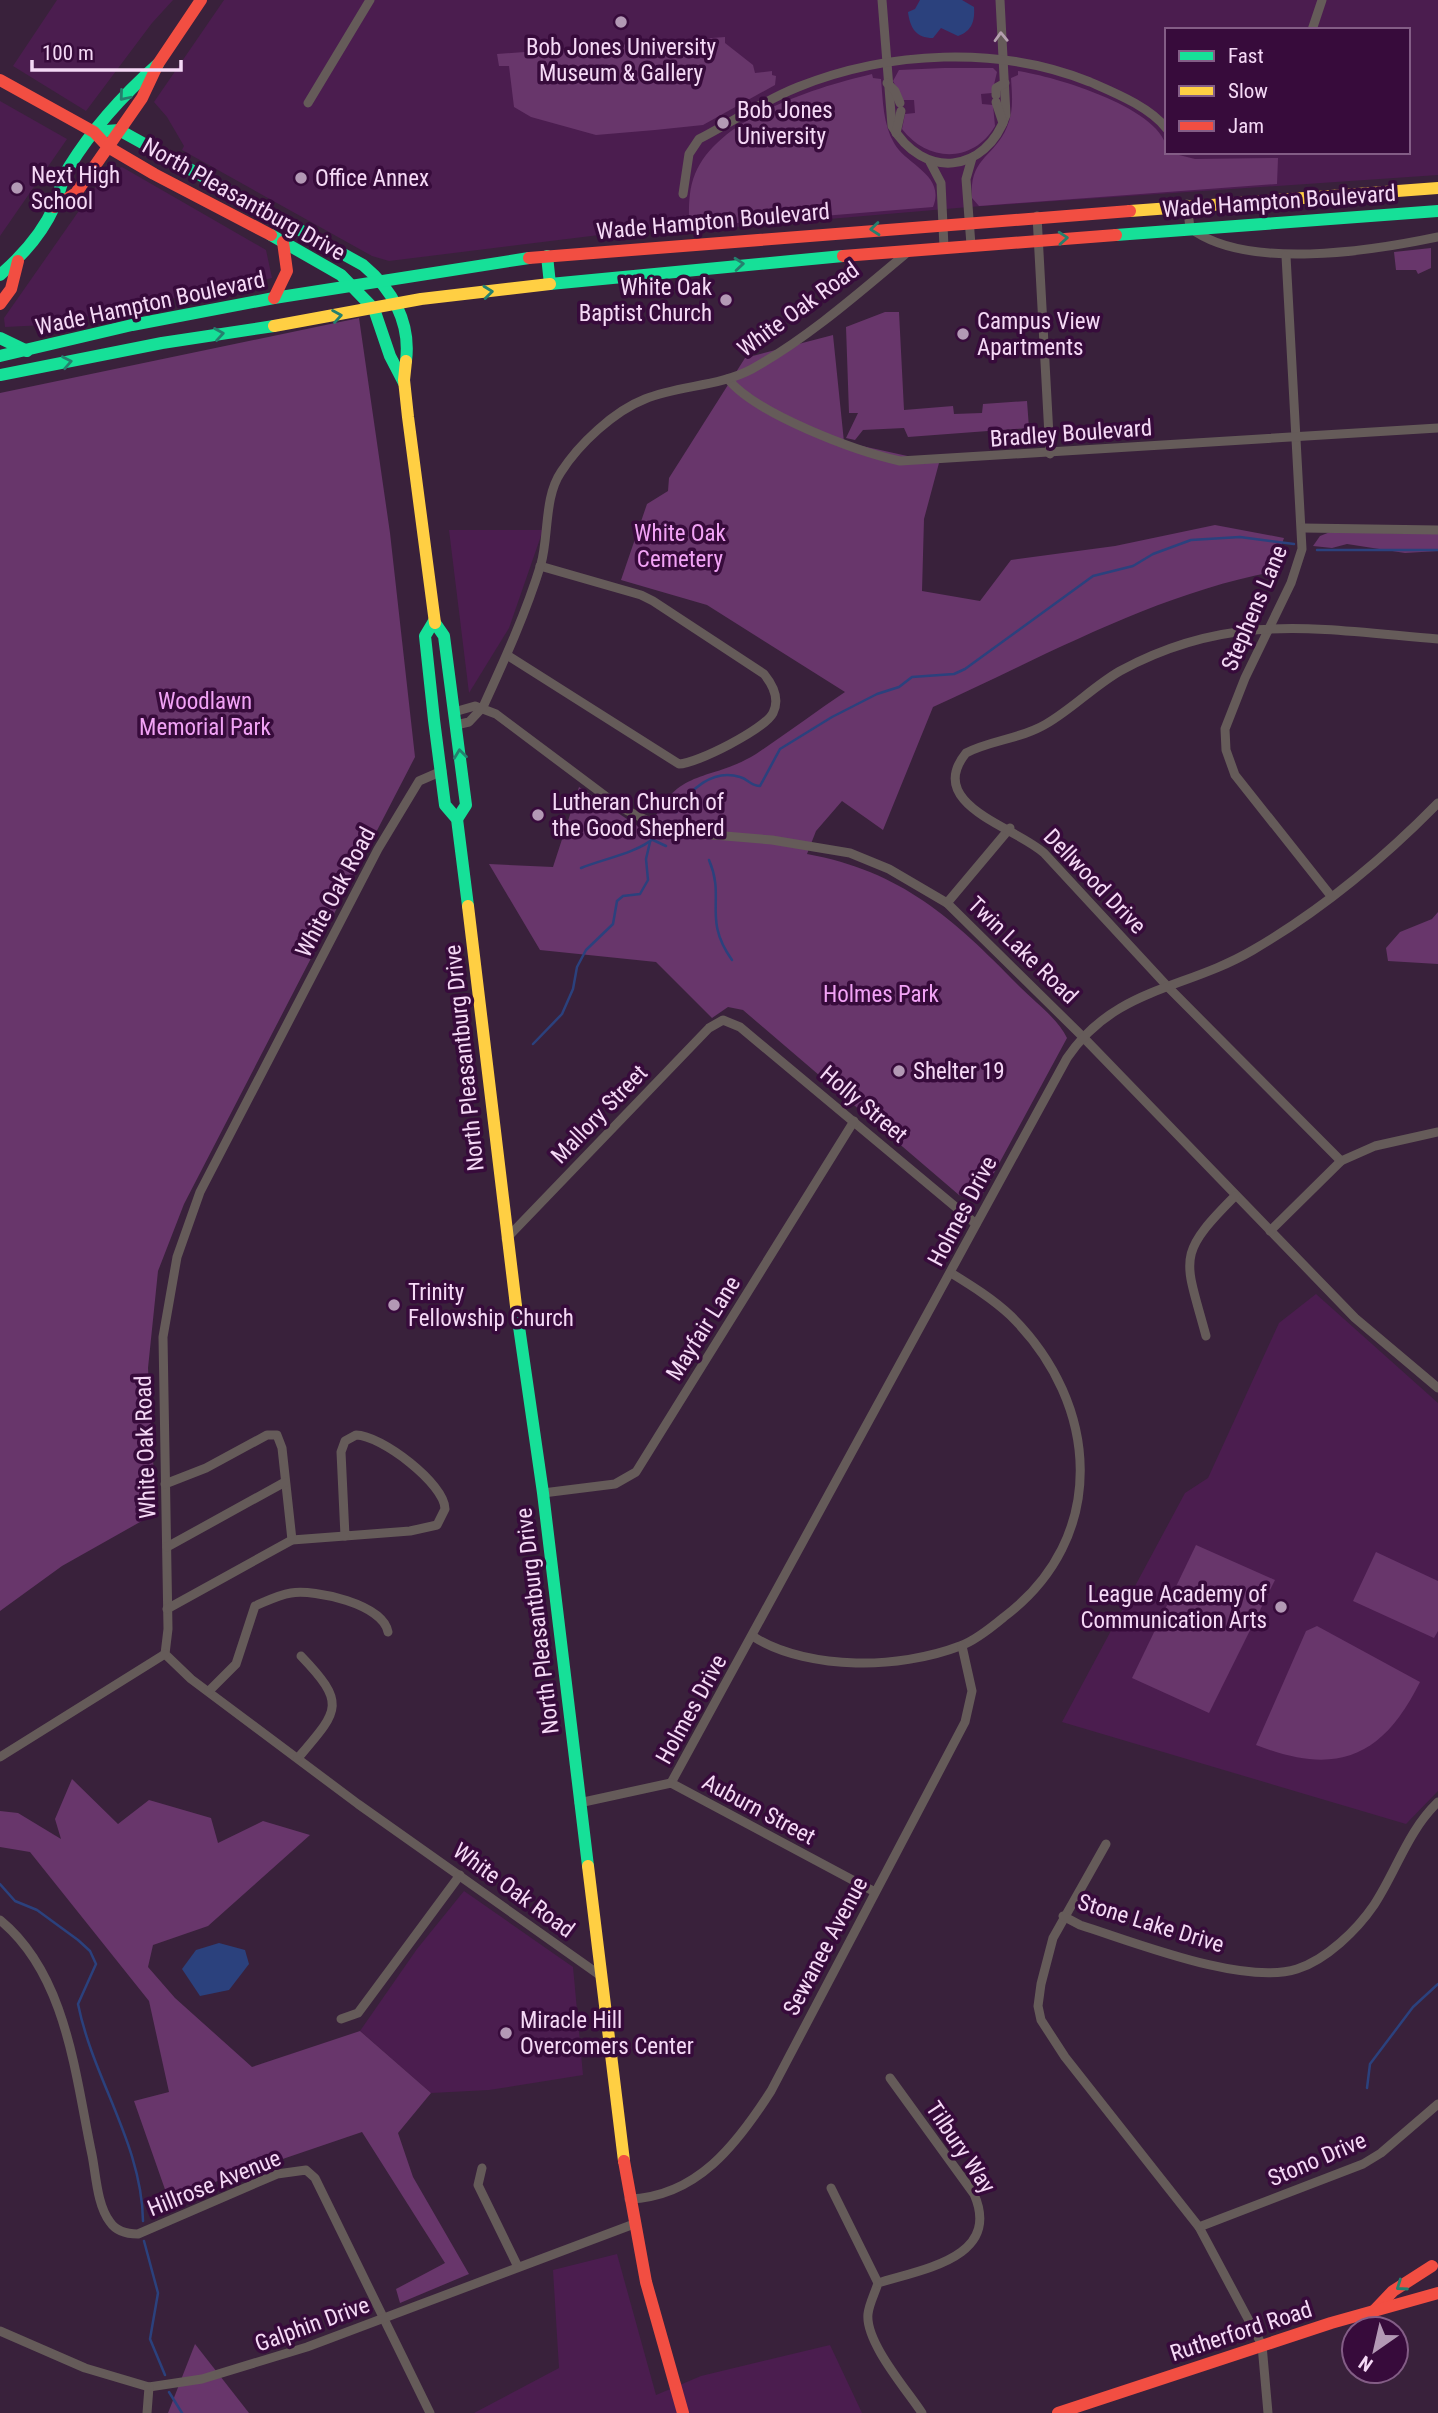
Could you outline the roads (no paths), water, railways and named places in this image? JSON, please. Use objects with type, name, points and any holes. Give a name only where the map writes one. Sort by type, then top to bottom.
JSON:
[{"type":"main road","name":"North Pleasantburg Drive","points":[[119,130],[142,97],[158,64],[201,0]]},
{"type":"main road","name":"North Pleasantburg Drive","points":[[94,132],[130,88],[158,64]]},
{"type":"main road","points":[[0,80],[94,132],[60,183],[54,207],[18,261],[0,275]]},
{"type":"main road","name":"North Pleasantburg Drive","points":[[94,132],[119,130],[336,250],[382,280],[397,304],[410,352],[404,383],[434,621],[444,636],[466,805],[457,819]]},
{"type":"main road","points":[[54,207],[76,192],[119,130]]},
{"type":"main road","name":"North Pleasantburg Drive","points":[[94,132],[108,147],[323,264],[353,285],[374,309],[390,356],[404,383]]},
{"type":"main road","name":"Wade Hampton Boulevard","points":[[0,356],[15,355],[62,340],[274,298],[547,256],[1187,204],[1438,188]]},
{"type":"main road","name":"Wade Hampton Boulevard","points":[[0,375],[162,343],[397,304],[550,284],[844,255],[1438,211]]},
{"type":"main road","points":[[840,232],[844,255]]},
{"type":"main road","points":[[274,298],[283,287],[290,269],[283,242]]},
{"type":"main road","points":[[547,256],[550,284]]},
{"type":"main road","points":[[0,304],[11,289],[18,261]]},
{"type":"main road","points":[[445,270],[450,296]]},
{"type":"main road","points":[[0,338],[8,345],[29,351]]},
{"type":"main road","points":[[0,363],[15,355]]},
{"type":"main road","name":"North Pleasantburg Drive","points":[[434,621],[425,636],[445,806],[457,819],[506,1239],[543,1493],[629,2199],[646,2282],[683,2413]]},
{"type":"main road","points":[[1422,2297],[1423,2283],[1435,2263]]},
{"type":"main road","points":[[1374,2311],[1393,2291],[1435,2263]]},
{"type":"main road","name":"Rutherford Road","points":[[1058,2413],[1262,2345],[1437,2292]]},
{"type":"street","points":[[308,103],[370,0]]},
{"type":"street","points":[[882,0],[892,126],[914,153],[930,162],[941,183],[944,247]]},
{"type":"street","points":[[930,162],[972,158],[988,148],[1003,123],[1005,83],[1000,0]]},
{"type":"street","points":[[1313,28],[1322,0]]},
{"type":"street","points":[[682,194],[689,154],[699,139],[797,88],[885,61],[1002,60],[1067,73],[1139,107],[1165,127]]},
{"type":"street","points":[[887,83],[895,91],[900,107],[896,133]]},
{"type":"street","points":[[1003,123],[996,88],[1005,83]]},
{"type":"street","points":[[971,245],[966,178],[972,158]]},
{"type":"street","points":[[1187,204],[1190,228],[1220,243],[1271,255],[1286,256],[1406,244],[1438,237]]},
{"type":"street","points":[[1037,216],[1050,454]]},
{"type":"street","name":"White Oak Road","points":[[483,707],[507,654],[540,566],[549,531],[554,486],[562,471],[580,450],[606,424],[645,399],[727,379],[776,353],[910,250]]},
{"type":"street","name":"Stephens Lane","points":[[1286,256],[1303,528],[1302,549],[1297,568],[1231,711],[1225,729],[1226,750],[1231,768],[1245,789],[1331,896]]},
{"type":"street","name":"Bradley Boulevard","points":[[727,379],[736,390],[761,405],[878,456],[916,461],[1438,428]]},
{"type":"street","points":[[1303,528],[1438,530]]},
{"type":"street","points":[[507,654],[678,764],[702,758],[765,723],[774,711],[775,692],[764,674],[653,601],[641,595],[540,566]]},
{"type":"street","name":"Dellwood Drive","points":[[1341,1161],[1168,987],[1030,839],[973,810],[961,799],[956,772],[965,753],[1046,724],[1117,673],[1153,654],[1217,634],[1269,627],[1438,639]]},
{"type":"street","points":[[454,712],[475,706],[483,707]]},
{"type":"street","points":[[456,725],[469,722],[483,707]]},
{"type":"street","name":"Twin Lake Road","points":[[483,707],[620,807],[656,825],[689,833],[796,843],[857,855],[909,879],[947,903],[1082,1036],[1355,1318],[1435,1385]]},
{"type":"street","name":"White Oak Road","points":[[442,771],[419,781],[379,849],[200,1192],[177,1257],[163,1337],[167,1547],[165,1654],[298,1758],[601,1976]]},
{"type":"street","name":"Holmes Drive","points":[[671,1783],[754,1637],[976,1224],[1082,1036],[1129,1002],[1239,958],[1331,896],[1391,848],[1438,803]]},
{"type":"street","points":[[947,903],[1010,828]]},
{"type":"street","name":"Mallory Street","points":[[506,1239],[709,1028],[723,1020]]},
{"type":"street","name":"Holly Street","points":[[723,1020],[740,1027],[976,1224]]},
{"type":"street","name":"Mayfair Lane","points":[[543,1493],[615,1484],[636,1472],[854,1121]]},
{"type":"street","points":[[1270,1231],[1341,1161],[1375,1146],[1438,1132]]},
{"type":"street","points":[[1206,1336],[1189,1272],[1189,1256],[1192,1246],[1206,1225],[1235,1195]]},
{"type":"street","points":[[754,1637],[801,1655],[843,1663],[897,1661],[962,1646],[1018,1607],[1052,1570],[1075,1520],[1080,1499],[1082,1464],[1065,1399],[1043,1356],[1027,1334],[1000,1306],[951,1273]]},
{"type":"street","points":[[1435,1385],[1438,1374]]},
{"type":"street","points":[[165,1484],[206,1468],[274,1433],[282,1448],[292,1540]]},
{"type":"street","points":[[167,1609],[292,1540],[433,1527],[444,1513],[444,1500],[440,1491],[384,1443],[370,1436],[353,1436],[343,1444],[341,1452],[345,1535]]},
{"type":"street","points":[[167,1547],[285,1482]]},
{"type":"street","points":[[209,1691],[236,1664],[255,1606],[277,1596],[301,1591],[333,1596],[381,1619],[388,1632]]},
{"type":"street","name":"Sewanee Avenue","points":[[629,2199],[650,2199],[688,2183],[717,2163],[743,2135],[771,2091],[965,1722],[972,1691],[962,1646]]},
{"type":"street","points":[[0,1757],[165,1654]]},
{"type":"street","points":[[298,1758],[330,1716],[334,1704],[330,1690],[301,1656]]},
{"type":"street","name":"Auburn Street","points":[[579,1803],[671,1783],[875,1892]]},
{"type":"street","name":"Stone Lake Drive","points":[[1262,2345],[1199,2227],[1065,2057],[1041,2020],[1038,2006],[1041,1984],[1063,1916],[1093,1929],[1210,1964],[1265,1972],[1297,1969],[1328,1951],[1366,1916],[1413,1832],[1438,1802]]},
{"type":"street","points":[[1063,1916],[1106,1843]]},
{"type":"street","points":[[341,2019],[358,2012],[460,1875]]},
{"type":"street","name":"Hillrose Avenue","points":[[0,1920],[21,1941],[50,1988],[70,2050],[101,2200],[112,2225],[122,2231],[138,2234],[277,2174],[306,2170],[315,2178],[430,2413]]},
{"type":"street","name":"Tilbury Way","points":[[878,2283],[954,2258],[971,2244],[981,2225],[980,2207],[974,2194],[890,2078]]},
{"type":"street","name":"Stono Drive","points":[[1199,2227],[1363,2164],[1381,2153],[1438,2104]]},
{"type":"street","points":[[482,2168],[478,2185],[518,2267]]},
{"type":"street","points":[[831,2188],[878,2283],[868,2316],[871,2336],[922,2413]]},
{"type":"street","name":"Galphin Drive","points":[[0,2331],[85,2368],[149,2387],[202,2379],[261,2364],[634,2224]]},
{"type":"street","points":[[1262,2345],[1268,2413]]},
{"type":"street","points":[[147,2413],[149,2387]]},
{"type":"water","points":[[920,0],[962,0],[974,7],[972,25],[958,36],[941,28],[933,38],[922,36],[912,27],[908,12],[915,9]]},
{"type":"water","points":[[219,1943],[245,1950],[249,1964],[229,1990],[200,1996],[182,1969],[196,1950]]},
{"type":"waterway","points":[[676,812],[695,789],[711,778],[730,775],[760,786],[780,749],[832,717],[877,694],[899,687],[912,677],[954,674],[965,669],[1093,576],[1133,566],[1153,554],[1191,540],[1240,537],[1294,544]]},
{"type":"waterway","points":[[1317,550],[1438,550]]},
{"type":"waterway","points":[[581,868],[629,852],[654,838]]},
{"type":"waterway","points":[[653,840],[666,846]]},
{"type":"waterway","points":[[533,1044],[562,1014],[573,989],[577,967],[586,950],[613,924],[617,901],[623,896],[640,894],[648,880],[646,859],[650,842]]},
{"type":"waterway","points":[[709,860],[716,886],[718,932],[732,960]]},
{"type":"waterway","points":[[0,1884],[15,1901],[37,1910],[78,1940],[90,1951],[96,1964],[78,2004],[94,2059],[135,2165],[143,2221]]},
{"type":"waterway","points":[[1367,2088],[1370,2064],[1413,2007],[1438,1984]]},
{"type":"waterway","points":[[144,2241],[158,2293],[150,2339],[165,2375]]},
{"type":"waterway","points":[[169,2392],[182,2413]]},
{"type":"place","name":"Bob Jones University Museum & Gallery","points":[[621,22]]},
{"type":"place","name":"Bob Jones University","points":[[723,123]]},
{"type":"place","name":"Office Annex","points":[[301,178]]},
{"type":"place","name":"Next High School","points":[[17,188]]},
{"type":"place","name":"White Oak Baptist Church","points":[[726,300]]},
{"type":"place","name":"Campus View Apartments","points":[[963,334]]},
{"type":"place","name":"Lutheran Church of the Good Shepherd","points":[[538,815]]},
{"type":"place","name":"Shelter 19","points":[[899,1071]]},
{"type":"place","name":"Trinity Fellowship Church","points":[[394,1305]]},
{"type":"place","name":"League Academy of Communication Arts","points":[[1281,1607]]},
{"type":"place","name":"Miracle Hill Overcomers Center","points":[[506,2033]]},
{"type":"park label","name":"White Oak Cemetery","points":[[680,546]]},
{"type":"park label","name":"Woodlawn Memorial Park","points":[[205,714]]},
{"type":"park label","name":"Holmes Park","points":[[881,994]]}]
